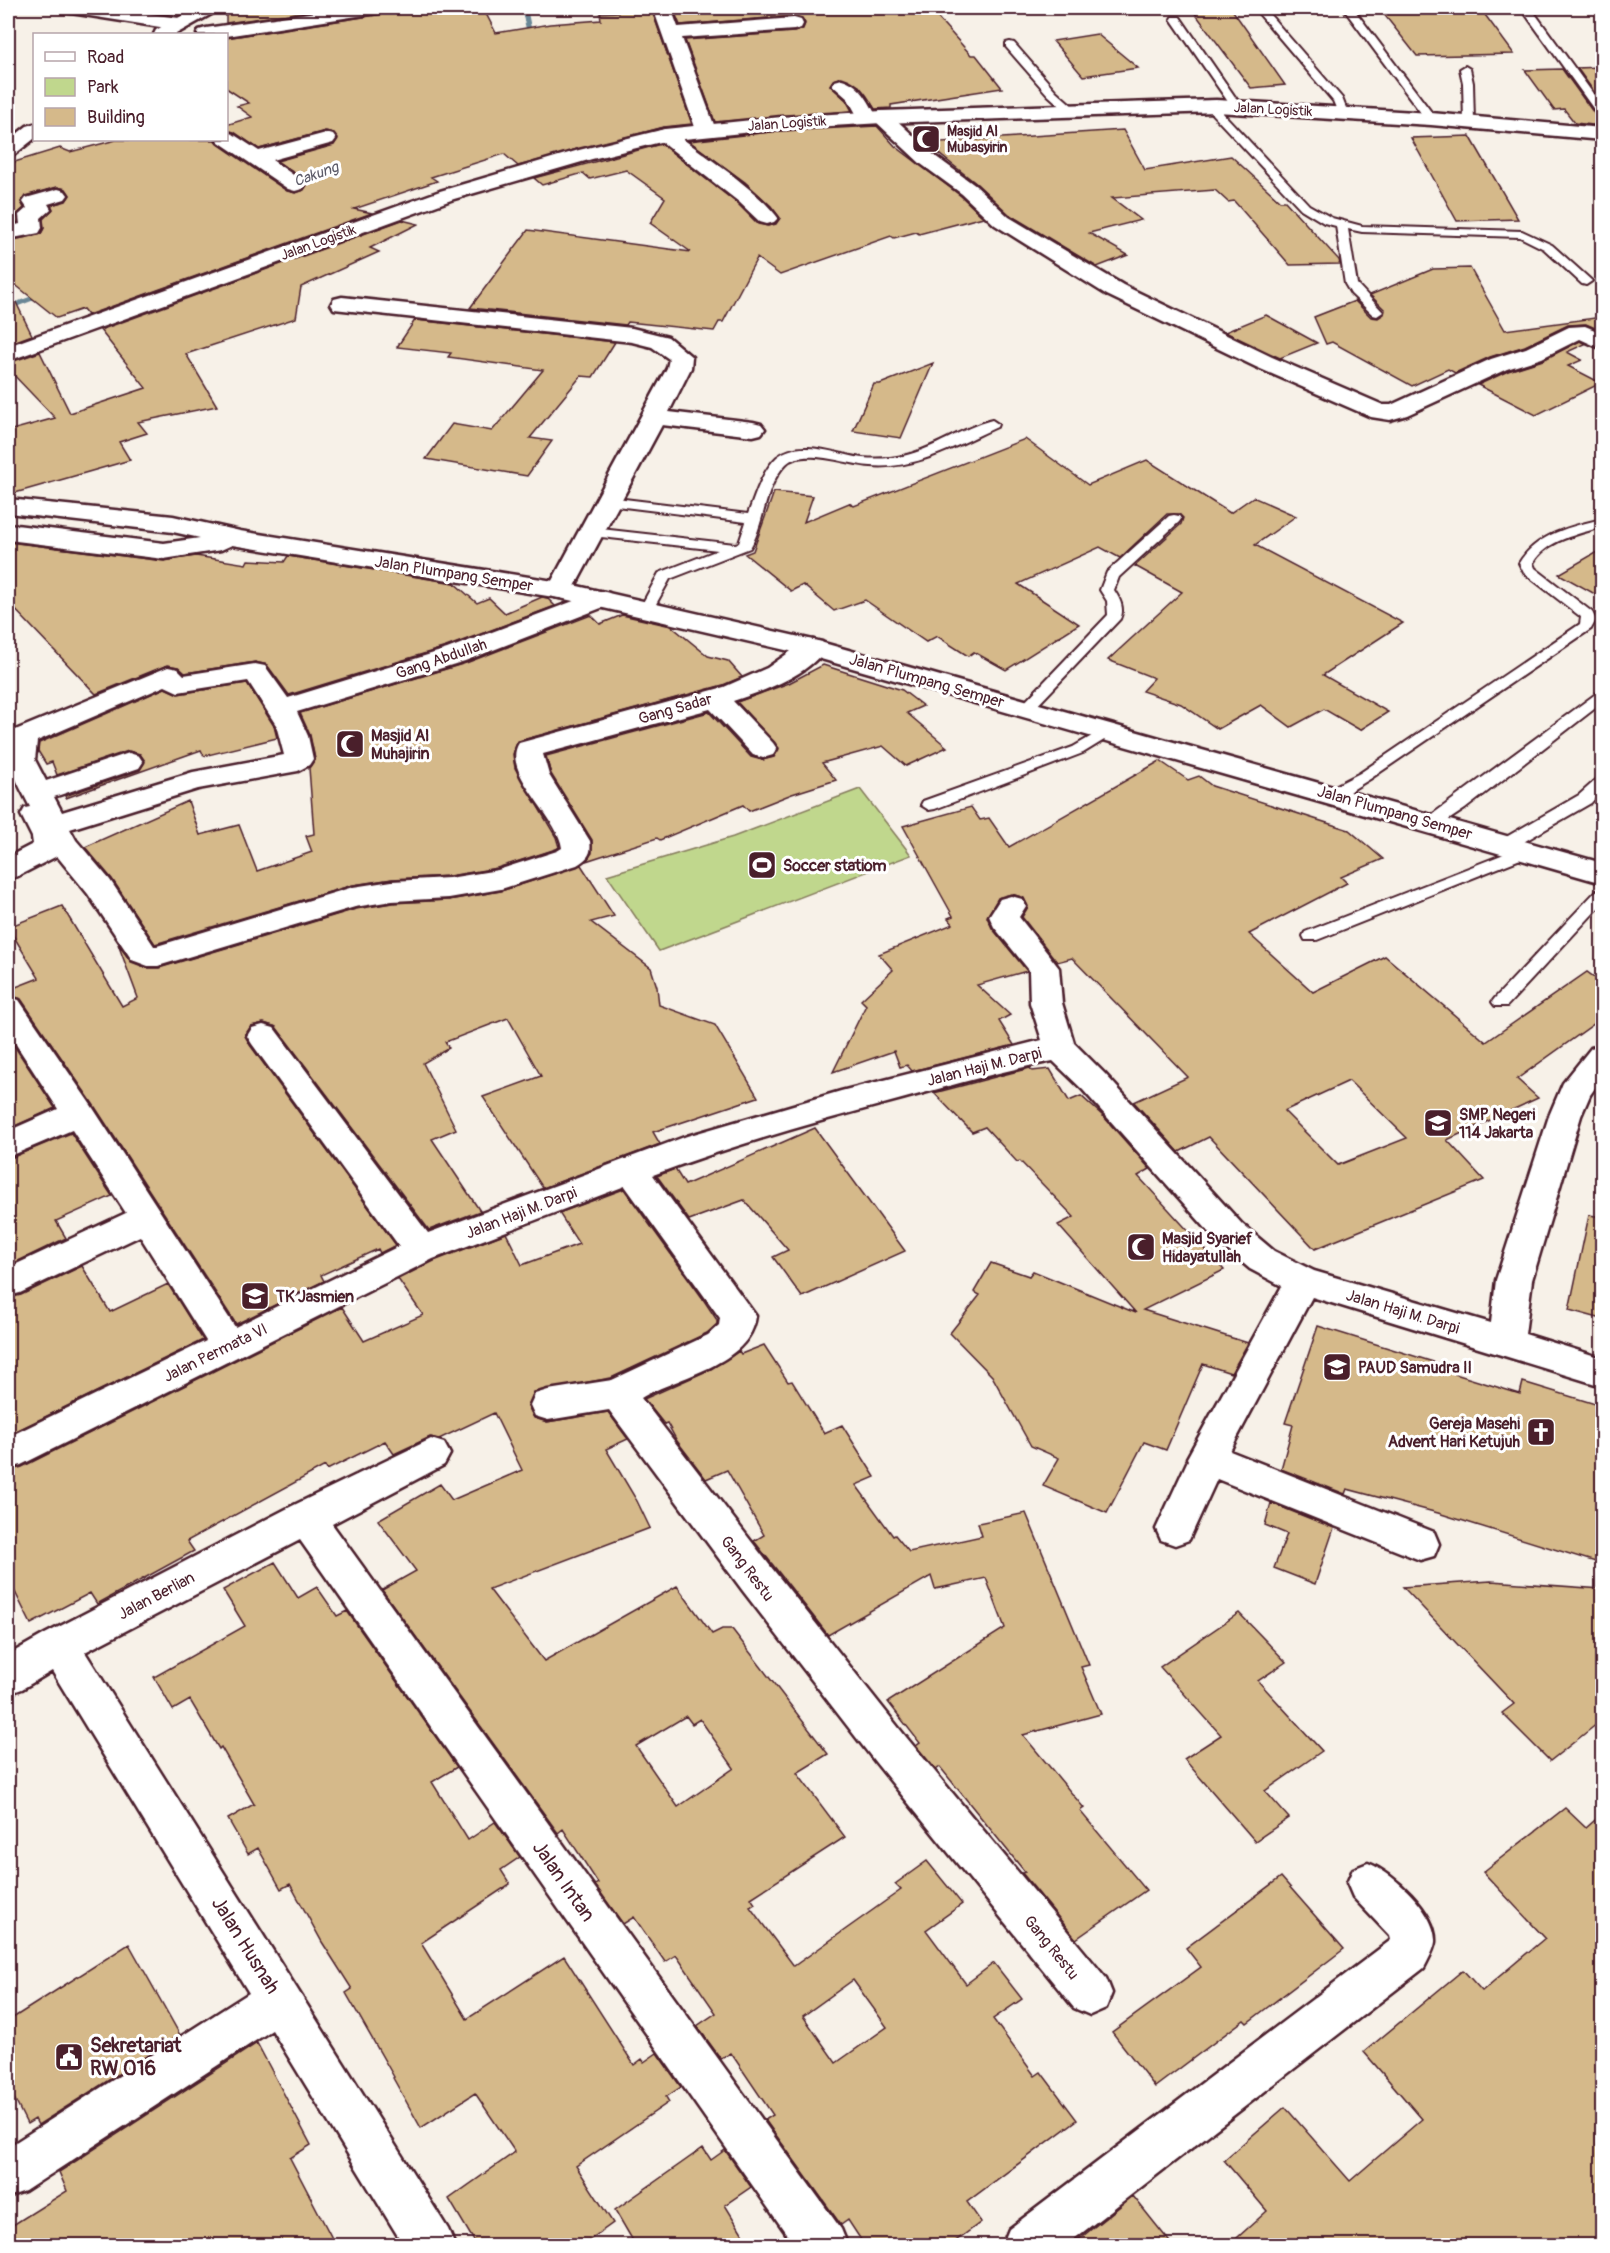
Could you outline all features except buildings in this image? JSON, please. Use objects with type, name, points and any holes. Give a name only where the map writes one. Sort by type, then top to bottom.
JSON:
[{"type":"street","points":[[71,8],[179,24]]},
{"type":"street","points":[[165,33],[209,8]]},
{"type":"street","points":[[213,33],[377,8]]},
{"type":"street","points":[[662,8],[706,130]]},
{"type":"street","points":[[671,33],[794,24]]},
{"type":"street","points":[[842,85],[856,96],[874,117],[969,190],[1002,221],[1115,290],[1264,362],[1379,412],[1390,413],[1399,410],[1499,364],[1534,353],[1577,332],[1585,333],[1602,342]]},
{"type":"street","name":"Jalan Logistik","points":[[8,354],[447,195],[586,154],[664,135],[874,117],[1216,106],[1601,130]]},
{"type":"street","points":[[8,150],[33,131]]},
{"type":"street","points":[[664,135],[746,198],[767,218]]},
{"type":"street","points":[[228,139],[295,185]]},
{"type":"street","points":[[257,158],[326,139]]},
{"type":"street","points":[[8,233],[31,228],[30,216],[41,209],[33,202],[58,195]]},
{"type":"street","points":[[342,304],[632,335],[660,342],[681,357],[679,368],[654,417],[560,590]]},
{"type":"street","points":[[654,417],[753,429]]},
{"type":"street","name":"Jalan Plumpang Semper","points":[[8,506],[173,525],[240,539],[560,590],[813,648],[1332,794],[1602,873]]},
{"type":"street","name":"Jalan Plumpang Semper","points":[[8,532],[164,551],[240,539]]},
{"type":"street","name":"Gang Abdullah","points":[[279,709],[446,658],[600,599]]},
{"type":"street","name":"Gang Sadar","points":[[51,836],[63,844],[99,887],[148,956],[158,956],[353,897],[392,891],[449,888],[501,879],[567,858],[577,852],[575,839],[545,792],[528,756],[529,749],[714,697],[775,675],[799,661],[813,648]]},
{"type":"street","points":[[8,869],[51,836],[193,781],[288,765],[298,759],[291,724],[255,672],[178,684],[168,676],[23,737],[21,760],[38,793],[51,836]]},
{"type":"street","points":[[714,697],[763,749]]},
{"type":"street","points":[[8,762],[47,837],[51,836]]},
{"type":"street","points":[[38,793],[129,762]]},
{"type":"street","points":[[1011,906],[1004,918],[1044,968],[1047,1003],[1060,1048]]},
{"type":"street","points":[[10,1017],[79,1113],[228,1346]]},
{"type":"street","points":[[263,1036],[421,1250]]},
{"type":"street","name":"Jalan Haji M. Darpi","points":[[421,1250],[699,1145],[841,1102],[1011,1058],[1060,1048],[1094,1082],[1230,1233],[1262,1260],[1304,1281],[1602,1372]]},
{"type":"street","points":[[1506,1342],[1514,1280],[1564,1116],[1575,1090],[1602,1056]]},
{"type":"street","points":[[8,1145],[79,1113]]},
{"type":"street","points":[[548,1405],[621,1393],[630,1386],[721,1345],[731,1337],[737,1327],[738,1316],[631,1170]]},
{"type":"street","points":[[8,1283],[147,1218]]},
{"type":"street","name":"Jalan Permata VI","points":[[8,1454],[421,1250]]},
{"type":"street","points":[[1174,1529],[1206,1458],[1244,1384],[1304,1281]]},
{"type":"street","name":"Gang Restu","points":[[621,1393],[620,1397],[628,1408],[757,1579],[898,1759],[1090,1993]]},
{"type":"street","name":"Jalan Berlian","points":[[8,1676],[59,1646],[305,1517],[431,1454]]},
{"type":"street","points":[[1206,1458],[1420,1544]]},
{"type":"street","name":"Jalan Intan","points":[[305,1517],[824,2246]]},
{"type":"street","name":"Jalan Husnah","points":[[59,1646],[279,1999],[428,2244]]},
{"type":"street","points":[[1026,2246],[1409,1953],[1413,1942],[1410,1926],[1368,1883]]},
{"type":"street","points":[[8,2174],[279,1999]]},
{"type":"lane","points":[[1258,8],[1338,100],[1343,114]]},
{"type":"lane","points":[[1348,8],[1431,119]]},
{"type":"lane","points":[[1526,8],[1602,113]]},
{"type":"lane","points":[[1176,19],[1237,107]]},
{"type":"lane","points":[[1010,45],[1052,93],[1071,110]]},
{"type":"lane","points":[[1465,69],[1468,83],[1469,122]]},
{"type":"lane","points":[[1216,106],[1216,112],[1305,207],[1328,221],[1362,229],[1522,234],[1548,247],[1586,281]]},
{"type":"lane","points":[[1341,224],[1351,284],[1355,291],[1377,312]]},
{"type":"lane","points":[[646,610],[664,576],[740,549],[745,545],[771,478],[781,461],[792,455],[807,452],[867,463],[893,462],[910,459],[992,424]]},
{"type":"lane","points":[[608,501],[754,519]]},
{"type":"lane","points":[[1027,708],[1115,616],[1114,601],[1107,590],[1112,575],[1174,519]]},
{"type":"lane","points":[[1332,794],[1365,776],[1586,626],[1587,615],[1529,570],[1526,563],[1528,557],[1557,536],[1602,523]]},
{"type":"lane","points":[[592,532],[740,549]]},
{"type":"lane","points":[[1432,823],[1602,696]]},
{"type":"lane","points":[[929,805],[1078,750],[1109,731]]},
{"type":"lane","points":[[1311,936],[1517,847],[1585,799],[1602,782]]},
{"type":"lane","points":[[1501,1002],[1602,895]]},
{"type":"green space","name":"Soccer statiom","points":[[860,789],[911,855],[659,951],[607,875],[733,837]]},
{"type":"waterway","name":"Cakung","points":[[524,8],[532,41]]},
{"type":"waterway","name":"Cakung","points":[[8,308],[46,294]]},
{"type":"place","name":"Masjid Al Mubasyirin","points":[[926,139]]},
{"type":"place","name":"Masjid Al Muhajirin","points":[[350,744]]},
{"type":"place","name":"Soccer statiom","points":[[762,865]]},
{"type":"place","name":"SMP Negeri 114 Jakarta","points":[[1438,1123]]},
{"type":"place","name":"Masjid Syarief Hidayatullah","points":[[1141,1247]]},
{"type":"place","name":"TK Jasmien","points":[[255,1296]]},
{"type":"place","name":"PAUD Samudra II","points":[[1337,1367]]},
{"type":"place","name":"Gereja Masehi Advent Hari Ketujuh","points":[[1541,1432]]},
{"type":"place","name":"Sekretariat RW 016","points":[[69,2057]]}]
